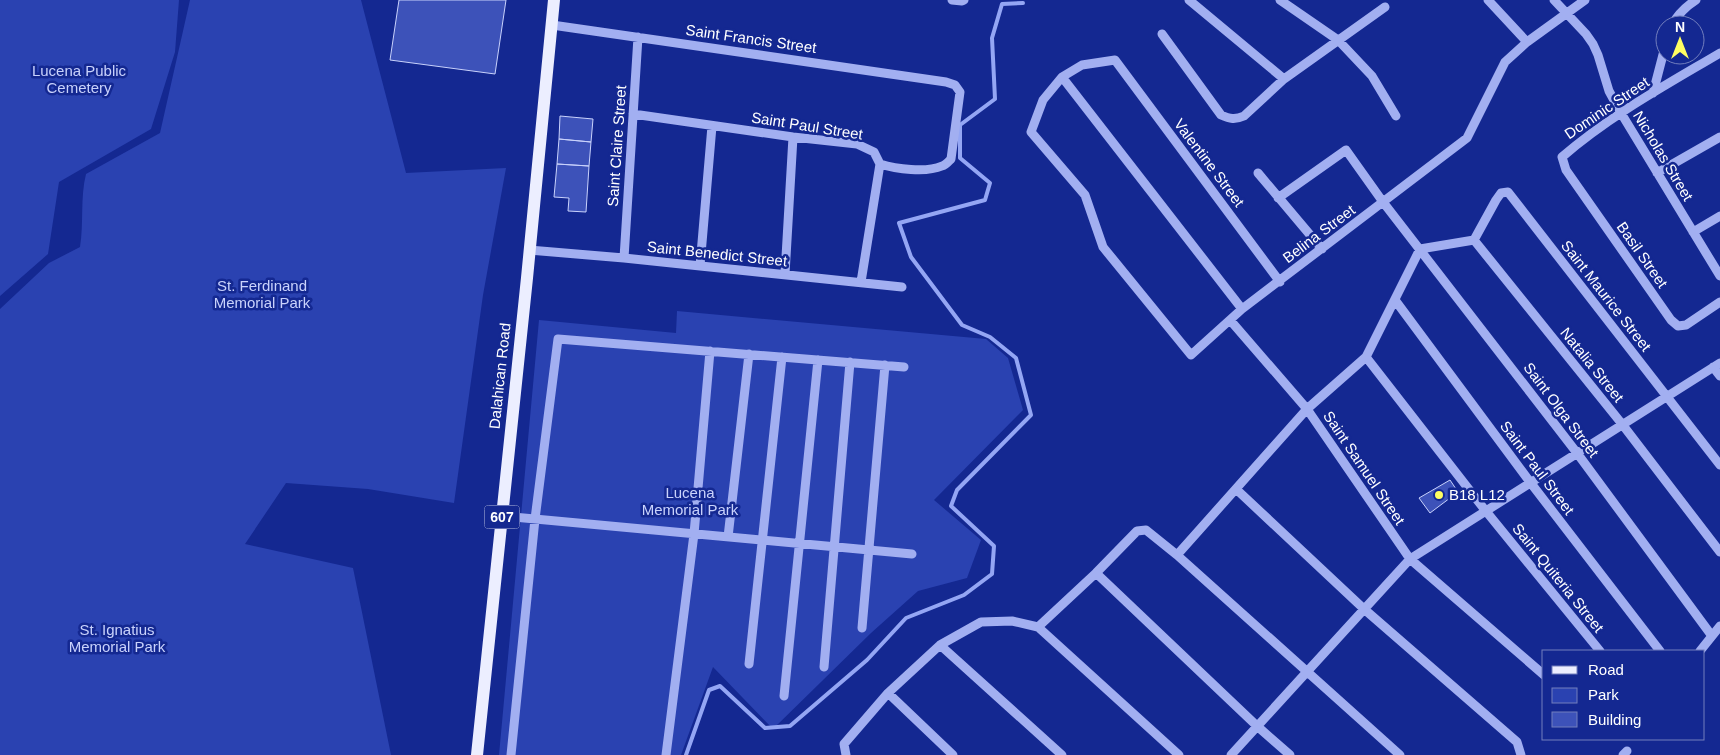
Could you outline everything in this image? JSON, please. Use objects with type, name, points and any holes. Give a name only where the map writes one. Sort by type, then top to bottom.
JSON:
[{"type":"main road","name":"Dalahican Road","points":[[477,755],[554,0]]},
{"type":"street","points":[[952,0],[962,2],[964,0]]},
{"type":"street","points":[[1188,0],[1284,79]]},
{"type":"street","points":[[1280,0],[1338,40],[1372,76],[1396,116]]},
{"type":"street","points":[[1488,0],[1526,42],[1585,0]]},
{"type":"street","points":[[1554,0],[1567,14]]},
{"type":"street","points":[[1678,15],[1686,6],[1696,0]]},
{"type":"street","points":[[1162,34],[1221,114],[1229,119],[1237,119],[1244,116],[1284,79],[1385,7]]},
{"type":"street","name":"Nicholas Street","points":[[1567,14],[1593,44],[1609,90],[1621,113],[1720,276]]},
{"type":"street","name":"Saint Francis Street","points":[[552,25],[946,82],[955,85],[960,92],[952,159],[943,166],[919,169],[896,169],[880,164]]},
{"type":"street","name":"Saint Claire Street","points":[[624,258],[638,37]]},
{"type":"street","name":"Belina Street","points":[[1062,77],[1043,100],[1032,132],[1085,195],[1103,247],[1191,355],[1242,309],[1467,138],[1506,62],[1526,42]]},
{"type":"street","name":"Dominic Street","points":[[1562,157],[1621,113],[1720,53]]},
{"type":"street","name":"Valentine Street","points":[[1062,77],[1082,65],[1115,60],[1280,282]]},
{"type":"street","points":[[1653,93],[1660,65]]},
{"type":"street","points":[[1062,77],[1242,309]]},
{"type":"street","name":"Saint Paul Street","points":[[633,114],[793,137],[857,144],[874,152],[880,164]]},
{"type":"street","points":[[700,266],[712,126]]},
{"type":"street","points":[[785,274],[793,137]]},
{"type":"street","points":[[1657,173],[1720,137]]},
{"type":"street","name":"Saint Olga Street","points":[[1278,198],[1346,150],[1383,202],[1576,453],[1712,636]]},
{"type":"street","name":"Basil Street","points":[[1562,157],[1566,170],[1671,320],[1678,326],[1686,325],[1720,302]]},
{"type":"street","points":[[861,282],[880,164]]},
{"type":"street","points":[[1258,173],[1322,249]]},
{"type":"street","name":"Saint Maurice Street","points":[[1474,240],[1496,200],[1501,193],[1508,192],[1720,465]]},
{"type":"street","points":[[1693,232],[1720,216]]},
{"type":"street","points":[[1420,249],[1474,240]]},
{"type":"street","name":"Natalia Street","points":[[1474,240],[1622,424],[1720,552]]},
{"type":"street","name":"Saint Samuel Street","points":[[1420,249],[1366,357],[1307,409],[1410,559],[1542,673]]},
{"type":"street","name":"Saint Benedict Street","points":[[529,250],[902,287]]},
{"type":"street","name":"Saint Paul Street","points":[[1395,300],[1530,482],[1659,650]]},
{"type":"street","points":[[1177,555],[1307,409],[1230,320]]},
{"type":"street","points":[[511,755],[535,519],[558,339],[904,367]]},
{"type":"street","points":[[666,755],[694,534],[710,351]]},
{"type":"street","points":[[728,537],[749,354]]},
{"type":"street","points":[[749,664],[782,357]]},
{"type":"street","name":"Saint Quiteria Street","points":[[1366,357],[1599,650]]},
{"type":"street","points":[[784,696],[818,360]]},
{"type":"street","points":[[824,667],[850,362]]},
{"type":"street","points":[[862,628],[885,365]]},
{"type":"street","points":[[1230,755],[1410,559],[1717,365],[1720,376]]},
{"type":"street","points":[[1236,489],[1364,609],[1517,742],[1521,755]]},
{"type":"street","points":[[502,516],[912,554]]},
{"type":"street","points":[[1038,627],[1138,531],[1146,530],[1177,555],[1400,755]]},
{"type":"street","points":[[1096,573],[1290,755]]},
{"type":"street","points":[[846,755],[844,744],[888,694],[940,645],[981,622],[1012,621],[1038,627],[1179,755]]},
{"type":"street","points":[[1701,650],[1720,626]]},
{"type":"street","points":[[940,645],[1062,755]]},
{"type":"street","points":[[888,694],[953,755]]},
{"type":"green space","name":"Lucena Public Cemetery","points":[[0,0],[179,0],[175,52],[151,129],[59,182],[48,254],[0,296]]},
{"type":"green space","name":"St. Ferdinand Memorial Park","points":[[190,0],[361,0],[406,173],[506,168],[483,295],[454,503],[368,489],[286,483],[245,544],[353,568],[391,755],[0,755],[0,309],[49,263],[80,247],[83,192],[86,174],[160,133]]},
{"type":"green space","name":"Lucena Memorial Park","points":[[677,311],[986,339],[1008,358],[1023,410],[934,500],[981,540],[967,578],[918,591],[871,633],[773,729],[713,667],[681,755],[499,755],[539,320],[676,333]]},
{"type":"building","points":[[399,0],[506,0],[495,74],[390,60]]},
{"type":"building","points":[[560,116],[593,119],[591,142],[559,139]]},
{"type":"building","points":[[559,139],[591,142],[589,166],[557,164]]},
{"type":"building","points":[[557,164],[589,166],[586,212],[568,211],[569,198],[554,197]]},
{"type":"building","name":"B18 L12","points":[[1450,480],[1458,492],[1430,513],[1419,498]]},
{"type":"waterway","points":[[686,755],[709,690],[720,686],[765,728],[790,726],[867,660],[906,618],[964,595],[992,574],[994,546],[951,506],[957,490],[1031,415],[1016,358],[990,337],[962,325],[911,257],[899,223],[985,200],[990,183],[960,158],[960,125],[995,99],[992,38],[1002,4],[1023,3]]},
{"type":"place","name":"B18 L12","points":[[1439,495]]},
{"type":"park label","name":"St. Ignatius Memorial Park","points":[[117,638]]}]
